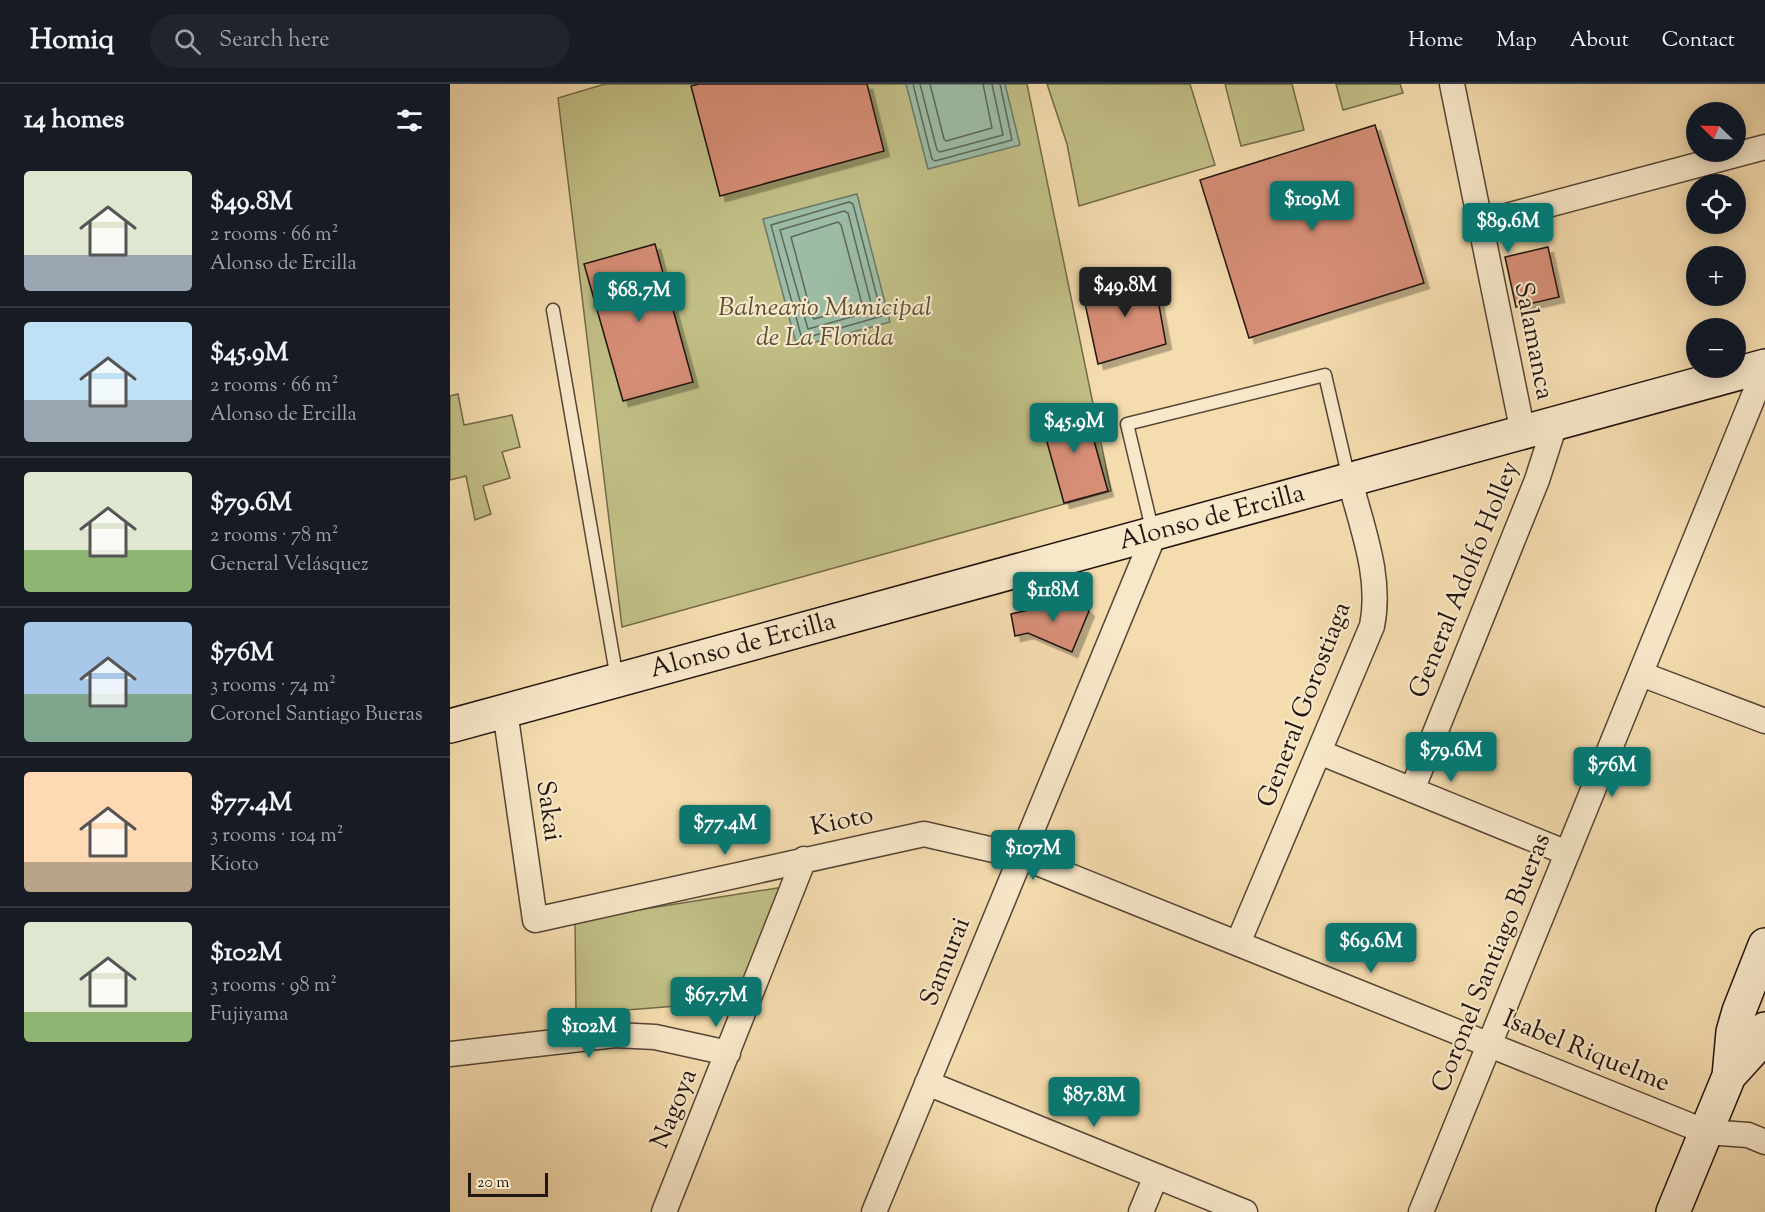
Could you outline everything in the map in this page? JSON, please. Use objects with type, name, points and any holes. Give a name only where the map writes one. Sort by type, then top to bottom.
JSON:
[{"type":"street","name":"Salamanca","points":[[1452,84],[1523,433]]},
{"type":"street","points":[[1480,223],[1765,147]]},
{"type":"street","name":"Alonso de Ercilla","points":[[450,726],[1765,367]]},
{"type":"street","name":"Coronel Santiago Bueras","points":[[1421,1212],[1765,367]]},
{"type":"street","name":"General Adolfo Holley","points":[[1412,790],[1537,480],[1555,424]]},
{"type":"street","name":"General Gorostiaga","points":[[1239,943],[1369,632],[1375,612],[1373,571],[1350,481]]},
{"type":"street","name":"Samurai","points":[[874,1212],[1154,535]]},
{"type":"street","points":[[1641,674],[1765,721]]},
{"type":"street","name":"Sakai","points":[[505,711],[535,920]]},
{"type":"street","points":[[1319,752],[1567,853]]},
{"type":"street","name":"Kioto","points":[[535,920],[924,834],[1020,856]]},
{"type":"street","name":"Isabel Riquelme","points":[[1020,856],[1706,1132],[1748,1135],[1765,1142]]},
{"type":"street","name":"Nagoya","points":[[664,1212],[804,859]]},
{"type":"street","points":[[1673,1212],[1729,1076],[1733,1032],[1738,1011],[1765,945]]},
{"type":"street","points":[[1729,1076],[1756,1046],[1765,1029]]},
{"type":"street","points":[[450,1054],[615,1035],[655,1037],[728,1053]]},
{"type":"street","points":[[927,1083],[1245,1212]]},
{"type":"street","points":[[1141,1212],[1156,1176]]},
{"type":"lane","points":[[553,310],[617,680]]},
{"type":"lane","points":[[1154,535],[1127,424],[1325,375],[1350,481]]},
{"type":"green space","name":"Balneario Municipal de La Florida","points":[[605,84],[1027,84],[1111,491],[622,627],[558,98]]},
{"type":"green space","points":[[1047,84],[1190,84],[1215,165],[1079,206],[1067,144]]},
{"type":"green space","points":[[1225,84],[1292,84],[1304,130],[1241,146]]},
{"type":"green space","points":[[1336,84],[1400,84],[1403,93],[1343,110]]},
{"type":"green space","points":[[458,394],[464,425],[512,415],[520,447],[502,452],[510,478],[483,486],[491,514],[475,520],[466,476],[450,480],[450,396]]},
{"type":"green space","points":[[790,886],[741,1001],[576,1014],[575,920]]},
{"type":"water","points":[[906,84],[1005,84],[1020,145],[928,169]]},
{"type":"water","points":[[857,194],[890,322],[797,347],[763,219]]},
{"type":"building","points":[[699,84],[867,84],[884,151],[720,196],[691,86]]},
{"type":"building","points":[[1375,125],[1424,283],[1249,338],[1200,180]]},
{"type":"building","points":[[655,244],[693,382],[623,401],[584,264]]},
{"type":"building","points":[[1548,247],[1559,297],[1516,307],[1505,257]]},
{"type":"building","points":[[1153,272],[1166,344],[1098,364],[1083,294]]},
{"type":"building","points":[[1084,405],[1108,491],[1064,503],[1040,417]]},
{"type":"building","points":[[1076,599],[1089,611],[1072,652],[1028,633],[1015,636],[1011,614]]}]
